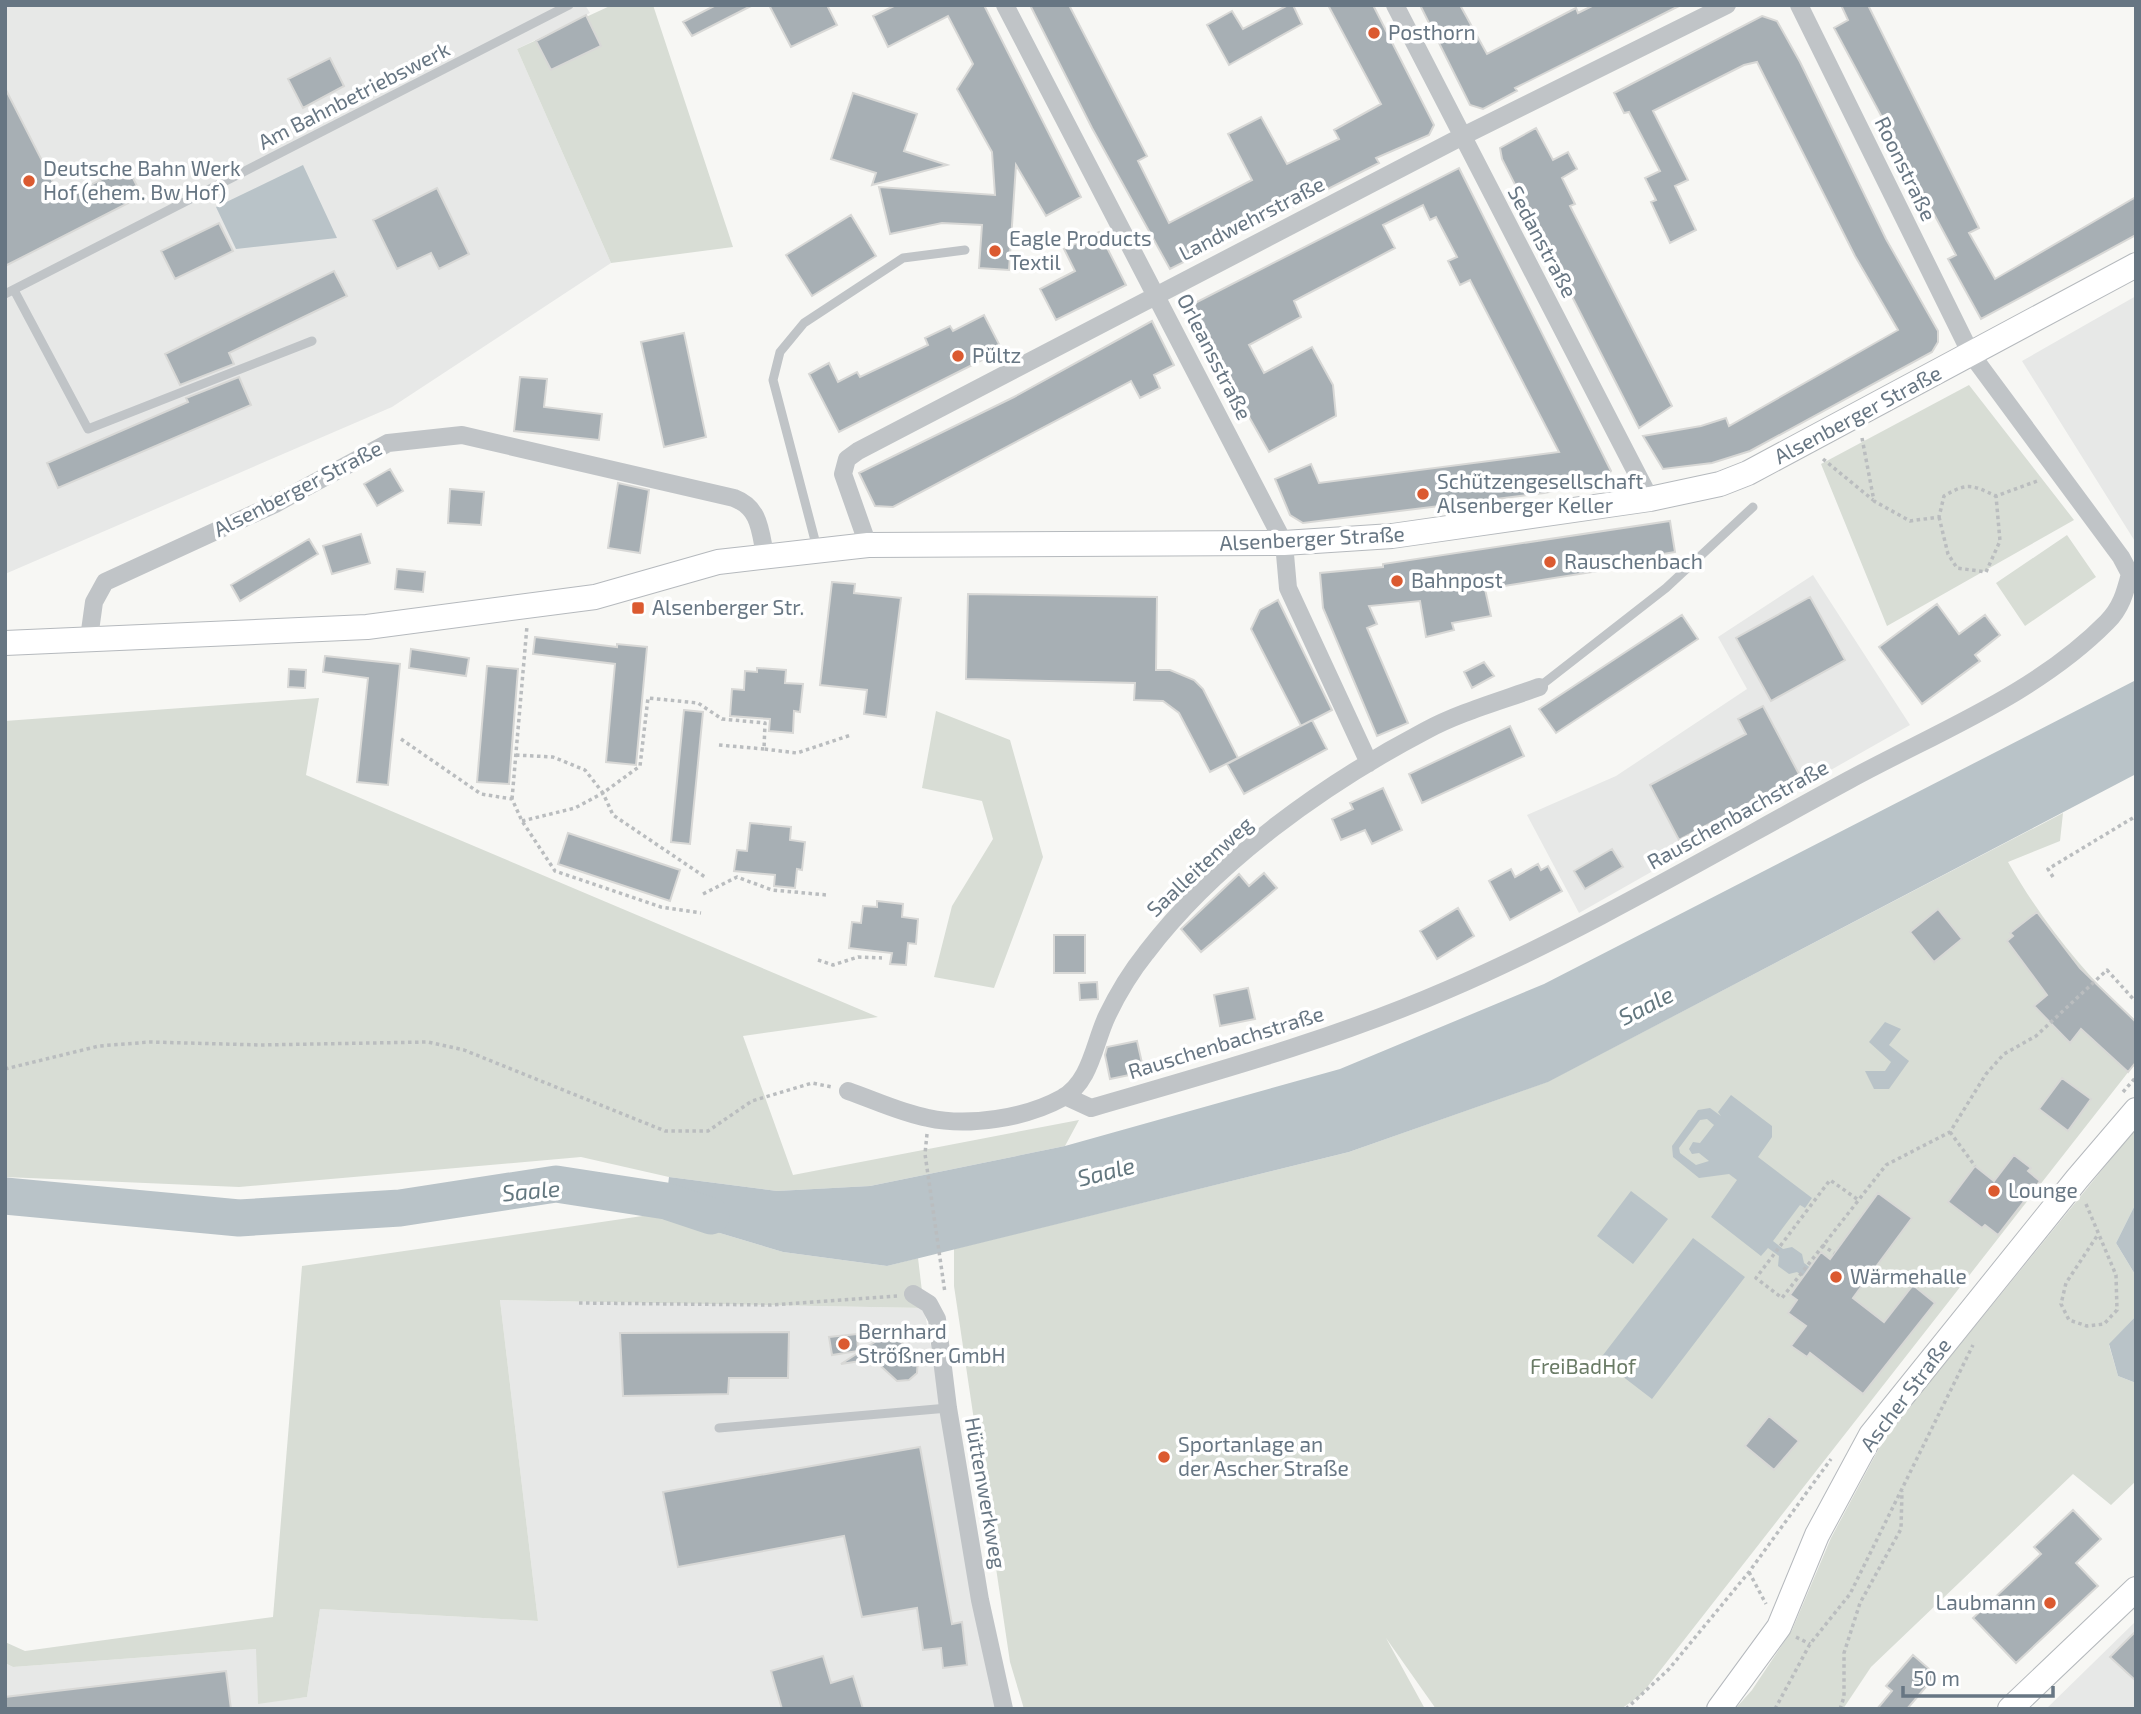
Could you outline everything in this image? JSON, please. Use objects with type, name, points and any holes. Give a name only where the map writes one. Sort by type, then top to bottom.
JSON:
[{"type":"street","name":"Orleansstraße","points":[[1005,5],[1284,544]]},
{"type":"street","name":"Sedanstraße","points":[[1395,5],[1650,499]]},
{"type":"street","name":"Landwehrstraße","points":[[868,545],[843,474],[847,459],[1156,293],[1461,136],[1727,5]]},
{"type":"street","name":"Roonstraße","points":[[1799,5],[1971,354]]},
{"type":"street","name":"Alsenberger Straße","points":[[5,643],[89,638],[172,638],[367,627],[595,597],[718,562],[868,545],[1284,544],[1392,536],[1650,499],[1720,484],[1748,473],[2136,265]]},
{"type":"street","name":"Rauschenbachstraße","points":[[1065,1096],[1091,1108],[1286,1052],[1446,991],[1573,931],[1853,778],[1998,704],[2081,646],[2108,621],[2124,598],[2130,575],[2121,557],[1971,354]]},
{"type":"street","name":"Alsenberger Straße","points":[[89,638],[94,602],[105,582],[275,504],[388,443],[462,435],[734,498],[747,503],[756,514],[765,555]]},
{"type":"street","points":[[1284,544],[1288,588],[1369,763]]},
{"type":"street","name":"Saalleitenweg","points":[[848,1091],[928,1118],[956,1120],[993,1118],[1041,1108],[1065,1096],[1083,1074],[1095,1053],[1105,1020],[1121,987],[1170,922],[1287,817],[1369,763],[1427,730],[1539,687]]},
{"type":"street","name":"Ascher Straße","points":[[1719,1709],[1779,1627],[1817,1535],[1871,1435],[2077,1179],[2136,1110]]},
{"type":"street","name":"Hüttenwerkweg","points":[[913,1294],[929,1304],[937,1319],[948,1408],[980,1600],[1004,1709]]},
{"type":"street","points":[[2010,1709],[2136,1589]]},
{"type":"lane","name":"Am Bahnbetriebswerk","points":[[9,292],[569,5]]},
{"type":"lane","points":[[817,550],[773,380],[780,352],[804,323],[903,258],[965,250]]},
{"type":"lane","points":[[9,292],[88,429],[312,341]]},
{"type":"lane","points":[[1539,687],[1666,588],[1753,507]]},
{"type":"lane","points":[[719,1428],[948,1408]]},
{"type":"path","points":[[1858,415],[1874,501]]},
{"type":"path","points":[[1805,444],[1874,501],[1910,522],[1939,517]]},
{"type":"path","points":[[1996,496],[2000,541],[1986,572],[1957,568],[1948,554],[1939,517],[1944,496],[1962,485],[1976,486],[1996,496],[2059,473]]},
{"type":"path","points":[[529,607],[512,799],[522,821],[555,872],[661,907],[701,913]]},
{"type":"path","points":[[522,821],[575,808],[603,793],[640,766],[648,698],[698,703],[722,719],[765,723],[764,749]]},
{"type":"path","points":[[719,745],[797,753],[851,735]]},
{"type":"path","points":[[401,739],[481,794],[512,799]]},
{"type":"path","points":[[516,755],[553,757],[585,770],[603,793],[613,815],[705,877]]},
{"type":"path","points":[[2053,877],[2048,869],[2136,816]]},
{"type":"path","points":[[703,894],[737,877],[772,890],[827,895]]},
{"type":"path","points":[[818,960],[833,965],[858,957],[882,958]]},
{"type":"path","points":[[1857,1199],[1830,1180],[1756,1278],[1782,1298],[1886,1165],[1950,1132],[1986,1074],[2004,1054],[2036,1037],[2107,970],[2136,1002]]},
{"type":"path","points":[[5,1069],[99,1046],[150,1042],[261,1045],[428,1042],[464,1050],[665,1131],[708,1131],[752,1101],[812,1083],[848,1091]]},
{"type":"path","points":[[1950,1132],[1975,1167]]},
{"type":"path","points":[[925,1154],[940,1268]]},
{"type":"path","points":[[2077,1179],[2097,1236],[2116,1275],[2117,1310],[2105,1324],[2087,1326],[2069,1320],[2062,1304],[2066,1283],[2097,1236]]},
{"type":"path","points":[[1822,1245],[1834,1253]]},
{"type":"path","points":[[579,1303],[770,1305],[913,1294]]},
{"type":"path","points":[[1775,1709],[1810,1644],[1850,1594],[1979,1334]]},
{"type":"path","points":[[1840,1709],[1844,1697],[1843,1653],[1860,1603],[1901,1529],[1902,1489]]},
{"type":"shaded area","points":[[5,5],[585,5],[590,13],[517,49],[611,263],[392,407],[5,574]]},
{"type":"shaded area","points":[[2136,296],[2136,543],[2022,361]]},
{"type":"shaded area","points":[[1813,575],[1910,725],[1579,913],[1527,815],[1616,776],[1747,689],[1718,637]]},
{"type":"shaded area","points":[[500,1300],[924,1308],[996,1709],[5,1709],[5,1663],[13,1667],[257,1649],[258,1703],[307,1697],[320,1609],[538,1621]]},
{"type":"shaded area","points":[[2136,1621],[2136,1709],[2046,1709]]},
{"type":"green space","points":[[612,5],[653,5],[733,247],[611,263],[517,49]]},
{"type":"green space","points":[[1969,385],[2074,520],[1887,626],[1821,464]]},
{"type":"green space","points":[[2067,535],[2096,577],[2025,626],[1996,583]]},
{"type":"green space","points":[[319,698],[306,775],[878,1017],[743,1036],[793,1175],[1079,1120],[1065,1146],[870,1186],[777,1191],[669,1177],[581,1157],[239,1187],[5,1177],[5,721]]},
{"type":"green space","points":[[936,711],[1010,740],[1043,857],[994,988],[934,977],[952,906],[993,839],[982,801],[922,788]]},
{"type":"green space","name":"FreiBadHof","points":[[2063,813],[2060,841],[2008,862],[2035,906],[2066,947],[2136,1022],[2136,1068],[2133,1066],[1641,1695],[1621,1709],[1436,1709],[1386,1638],[1425,1709],[1024,1709],[1010,1662],[954,1286],[954,1249],[1349,1152],[1547,1082]]},
{"type":"green space","points":[[2136,1128],[2136,1203],[2116,1243],[2136,1276],[2136,1316],[2109,1345],[2118,1376],[2136,1383],[2136,1481],[2111,1505],[2073,1474],[1871,1667],[1843,1709],[1735,1709],[1752,1690],[1792,1630],[1831,1538],[1885,1437]]},
{"type":"green space","points":[[656,1214],[783,1252],[887,1266],[918,1258],[924,1308],[500,1300],[538,1621],[320,1609],[307,1697],[258,1704],[256,1649],[13,1667],[5,1663],[5,1642],[25,1651],[273,1617],[302,1266]]},
{"type":"water","points":[[303,165],[337,238],[236,249],[216,207]]},
{"type":"water","points":[[2136,680],[2136,774],[1548,1082],[1349,1152],[887,1266],[783,1252],[656,1214],[666,1201],[669,1177],[777,1191],[870,1186],[1065,1146],[1340,1069],[1544,984]]},
{"type":"water","points":[[1885,1022],[1901,1029],[1889,1045],[1909,1061],[1889,1089],[1874,1089],[1865,1071],[1885,1071],[1891,1062],[1869,1042]]},
{"type":"water","points":[[1731,1095],[1772,1126],[1772,1137],[1758,1157],[1812,1198],[1805,1208],[1800,1205],[1773,1241],[1783,1249],[1792,1247],[1802,1254],[1804,1263],[1816,1272],[1810,1281],[1797,1272],[1789,1274],[1778,1266],[1779,1256],[1768,1248],[1761,1256],[1711,1217],[1737,1180],[1729,1174],[1699,1178],[1673,1157],[1672,1146],[1698,1110],[1710,1108],[1721,1116],[1718,1112]],"holes":[[[1707,1119],[1714,1125],[1700,1143],[1693,1142],[1689,1149],[1692,1154],[1699,1153],[1709,1161],[1696,1165],[1680,1153],[1679,1148],[1700,1120]]]},
{"type":"water","points":[[1631,1191],[1668,1219],[1633,1264],[1597,1236]]},
{"type":"water","points":[[2136,1203],[2136,1276],[2116,1243]]},
{"type":"water","points":[[1693,1238],[1745,1277],[1652,1399],[1600,1359]]},
{"type":"water","points":[[2136,1316],[2136,1383],[2118,1376],[2109,1344]]},
{"type":"building","points":[[716,5],[753,5],[692,36],[683,22]]},
{"type":"building","points":[[769,5],[827,5],[837,25],[791,47]]},
{"type":"building","points":[[896,5],[984,5],[1081,197],[1046,216],[1016,165],[1009,270],[979,268],[982,225],[942,223],[890,234],[879,187],[995,195],[992,152],[957,89],[973,64],[948,16],[888,47],[873,16]]},
{"type":"building","points":[[1030,5],[1069,5],[1147,156],[1138,161],[1169,223],[1252,180],[1228,134],[1261,117],[1287,164],[1339,139],[1334,130],[1381,104],[1328,5],[1373,5],[1434,125],[1429,135],[1376,158],[1379,163],[1170,269],[1092,128]]},
{"type":"building","points":[[1288,5],[1293,5],[1302,24],[1229,65],[1207,25],[1232,11],[1243,29]]},
{"type":"building","points":[[1420,5],[1460,5],[1487,54],[1576,8],[1578,13],[1594,5],[1681,5],[1515,88],[1517,91],[1483,109],[1470,105]]},
{"type":"building","points":[[1841,5],[1868,5],[1979,228],[1969,233],[1995,279],[2136,197],[2136,235],[1981,319],[1948,259],[1956,255],[1834,28],[1848,20]]},
{"type":"building","points":[[586,15],[601,46],[551,70],[536,41]]},
{"type":"building","points":[[1762,16],[1777,21],[1800,62],[1886,239],[1938,331],[1938,342],[1932,352],[1750,451],[1712,463],[1663,469],[1643,436],[1701,426],[1726,418],[1729,426],[1898,330],[1855,256],[1757,62],[1744,65],[1653,111],[1688,180],[1675,186],[1696,230],[1670,243],[1651,202],[1656,200],[1645,178],[1660,171],[1629,112],[1624,113],[1614,93]]},
{"type":"building","points":[[330,58],[344,86],[303,108],[288,79]]},
{"type":"building","name":"Deutsche Bahn Werk Hof (ehem. Bw Hof)","points":[[5,88],[62,200],[127,166],[142,196],[5,266]]},
{"type":"building","points":[[853,93],[917,114],[904,151],[947,165],[872,185],[876,173],[831,159]]},
{"type":"building","points":[[1536,128],[1553,160],[1568,152],[1577,169],[1562,178],[1575,204],[1570,206],[1672,406],[1639,428],[1502,159],[1500,148]]},
{"type":"building","points":[[1459,168],[1611,471],[1604,481],[1544,493],[1303,523],[1290,515],[1275,479],[1311,464],[1319,483],[1559,452],[1470,280],[1460,285],[1448,261],[1457,257],[1436,217],[1430,220],[1423,205],[1383,225],[1395,248],[1294,301],[1301,317],[1249,345],[1264,373],[1312,347],[1333,385],[1336,416],[1269,452],[1191,315],[1195,303]]},
{"type":"building","points":[[437,188],[469,254],[439,269],[431,253],[397,269],[373,220]]},
{"type":"building","points":[[851,215],[876,256],[812,296],[786,255]]},
{"type":"building","points":[[219,223],[233,251],[175,279],[161,251]]},
{"type":"building","points":[[1099,232],[1126,285],[1056,320],[1040,289],[1075,271],[1064,249]]},
{"type":"building","points":[[334,271],[347,296],[229,353],[234,364],[180,385],[165,354]]},
{"type":"building","points":[[984,315],[1002,350],[839,432],[809,374],[829,363],[838,382],[857,372],[860,377],[928,345],[925,338],[950,326],[953,331]]},
{"type":"building","points":[[1152,321],[1174,365],[1154,375],[1160,388],[1140,398],[1131,381],[893,507],[875,506],[859,473],[1014,397]]},
{"type":"building","points":[[684,333],[706,437],[664,447],[641,342]]},
{"type":"building","points":[[239,377],[251,405],[58,488],[47,463],[188,402],[186,398]]},
{"type":"building","points":[[520,377],[547,379],[544,407],[602,414],[599,440],[514,431]]},
{"type":"building","points":[[390,469],[403,491],[377,506],[364,484]]},
{"type":"building","points":[[618,483],[649,490],[640,553],[608,548]]},
{"type":"building","points":[[450,489],[484,492],[481,525],[448,523]]},
{"type":"building","points":[[1670,521],[1675,552],[1604,564],[1605,570],[1485,589],[1491,616],[1452,623],[1454,630],[1426,637],[1420,601],[1369,606],[1377,624],[1367,628],[1408,723],[1377,736],[1323,608],[1320,573],[1383,567],[1383,564]]},
{"type":"building","points":[[361,534],[370,563],[332,574],[323,546]]},
{"type":"building","points":[[309,539],[318,554],[240,601],[231,585]]},
{"type":"building","points":[[397,569],[425,572],[423,592],[395,589]]},
{"type":"building","points":[[832,582],[855,584],[854,593],[901,598],[886,717],[864,714],[867,690],[820,685]]},
{"type":"building","points":[[968,594],[1157,597],[1156,670],[1170,670],[1194,680],[1203,689],[1238,758],[1210,772],[1179,713],[1163,701],[1134,700],[1135,683],[966,679]]},
{"type":"building","points":[[1810,597],[1845,660],[1771,701],[1736,638]]},
{"type":"building","points":[[1278,600],[1332,710],[1301,726],[1251,629],[1260,610]]},
{"type":"building","points":[[1937,604],[1959,634],[1985,615],[2000,635],[1975,655],[1980,661],[1922,704],[1879,647]]},
{"type":"building","points":[[1682,615],[1698,639],[1556,733],[1539,709]]},
{"type":"building","points":[[535,637],[617,647],[617,644],[647,647],[636,765],[606,762],[615,664],[533,654]]},
{"type":"building","points":[[411,649],[469,658],[466,676],[409,668]]},
{"type":"building","points":[[325,656],[400,664],[388,785],[357,782],[368,678],[323,672]]},
{"type":"building","points":[[1484,662],[1494,676],[1472,688],[1464,672]]},
{"type":"building","points":[[487,666],[518,669],[509,784],[477,782]]},
{"type":"building","points":[[757,668],[786,670],[785,683],[803,684],[800,712],[794,711],[793,733],[769,731],[770,719],[730,716],[732,689],[744,690],[745,671],[757,672]]},
{"type":"building","points":[[289,669],[306,670],[305,688],[288,687]]},
{"type":"building","points":[[1763,706],[1800,776],[1679,840],[1650,785],[1746,734],[1738,719]]},
{"type":"building","points":[[684,710],[703,712],[690,844],[671,842]]},
{"type":"building","points":[[1312,720],[1327,749],[1244,794],[1227,764]]},
{"type":"building","points":[[1510,726],[1524,756],[1422,803],[1409,774]]},
{"type":"building","points":[[1383,788],[1402,830],[1372,844],[1365,830],[1341,840],[1332,819],[1353,809],[1350,803]]},
{"type":"building","points":[[750,823],[791,827],[790,840],[805,842],[802,870],[797,869],[795,888],[774,886],[775,875],[734,871],[737,850],[747,851]]},
{"type":"building","points":[[568,833],[680,870],[670,901],[558,864]]},
{"type":"building","points":[[1612,849],[1623,867],[1585,889],[1574,871]]},
{"type":"building","points":[[1538,864],[1541,870],[1548,866],[1562,891],[1510,920],[1489,881],[1511,869],[1515,877]]},
{"type":"building","points":[[1264,873],[1277,888],[1201,952],[1181,929],[1239,874],[1249,886]]},
{"type":"building","points":[[877,901],[903,904],[902,917],[918,919],[916,944],[908,943],[906,965],[890,964],[892,953],[849,948],[852,922],[861,923],[863,906],[877,907]]},
{"type":"building","points":[[1458,908],[1474,936],[1437,959],[1420,931]]},
{"type":"building","points":[[1938,909],[1962,939],[1934,962],[1910,932]]},
{"type":"building","points":[[2037,912],[2080,968],[2136,1022],[2136,1062],[2128,1072],[2081,1029],[2070,1043],[2034,1006],[2047,995],[2007,941],[2013,936],[2010,933]]},
{"type":"building","points":[[1054,935],[1085,935],[1085,973],[1054,973]]},
{"type":"building","points":[[1097,982],[1098,999],[1080,1000],[1079,983]]},
{"type":"building","points":[[1248,988],[1255,1019],[1220,1026],[1214,995]]},
{"type":"building","points":[[1137,1041],[1144,1072],[1110,1079],[1105,1055],[1107,1047]]},
{"type":"building","points":[[2062,1078],[2091,1099],[2068,1131],[2039,1109]]},
{"type":"building","name":"Lounge","points":[[2014,1155],[2031,1168],[2028,1171],[2040,1181],[1998,1235],[1985,1225],[1982,1228],[1948,1202],[1975,1166],[1994,1181]]},
{"type":"building","points":[[1878,1193],[1912,1218],[1853,1298],[1884,1322],[1913,1285],[1935,1303],[1863,1394],[1810,1353],[1807,1357],[1791,1346],[1806,1326],[1788,1313],[1797,1300],[1790,1295],[1821,1252],[1830,1259]]},
{"type":"building","points":[[789,1332],[788,1378],[729,1378],[728,1394],[623,1396],[620,1333]]},
{"type":"building","name":"Bernhard Strößner GmbH","points":[[857,1334],[858,1351],[832,1355],[829,1337]]},
{"type":"building","points":[[896,1337],[918,1359],[917,1373],[909,1380],[897,1381],[873,1359],[841,1364],[881,1338]]},
{"type":"building","points":[[1769,1416],[1799,1441],[1774,1470],[1745,1446]]},
{"type":"building","points":[[920,1447],[952,1624],[962,1622],[967,1665],[943,1668],[941,1648],[923,1650],[917,1608],[862,1617],[844,1536],[678,1567],[663,1492]]},
{"type":"building","points":[[2073,1510],[2101,1539],[2076,1563],[2098,1586],[2016,1663],[1973,1618],[2041,1554],[2034,1547]]},
{"type":"building","points":[[2136,1631],[2136,1681],[2110,1657]]},
{"type":"building","points":[[1913,1655],[1936,1675],[1907,1709],[1877,1709],[1892,1691],[1886,1686]]},
{"type":"building","points":[[823,1656],[831,1683],[853,1676],[863,1709],[782,1709],[771,1671]]},
{"type":"building","points":[[226,1671],[231,1709],[5,1709],[5,1697]]},
{"type":"waterway","name":"Saale","points":[[5,1196],[239,1218],[400,1208],[556,1184],[666,1201],[711,1216]]},
{"type":"place","name":"Posthorn","points":[[1374,33]]},
{"type":"place","name":"Deutsche Bahn Werk Hof (ehem. Bw Hof)","points":[[29,181]]},
{"type":"place","name":"Eagle Products Textil","points":[[995,251]]},
{"type":"place","name":"Pültz","points":[[958,356]]},
{"type":"place","name":"Schützengesellschaft Alsenberger Keller","points":[[1423,494]]},
{"type":"place","name":"Rauschenbach","points":[[1550,562]]},
{"type":"place","name":"Bahnpost","points":[[1397,581]]},
{"type":"place","name":"Alsenberger Str.","points":[[638,608]]},
{"type":"place","name":"Lounge","points":[[1994,1191]]},
{"type":"place","name":"Wärmehalle","points":[[1836,1277]]},
{"type":"place","name":"Bernhard Strößner GmbH","points":[[844,1344]]},
{"type":"place","name":"Sportanlage an der Ascher Straße","points":[[1164,1457]]},
{"type":"place","name":"Laubmann","points":[[2050,1603]]}]
